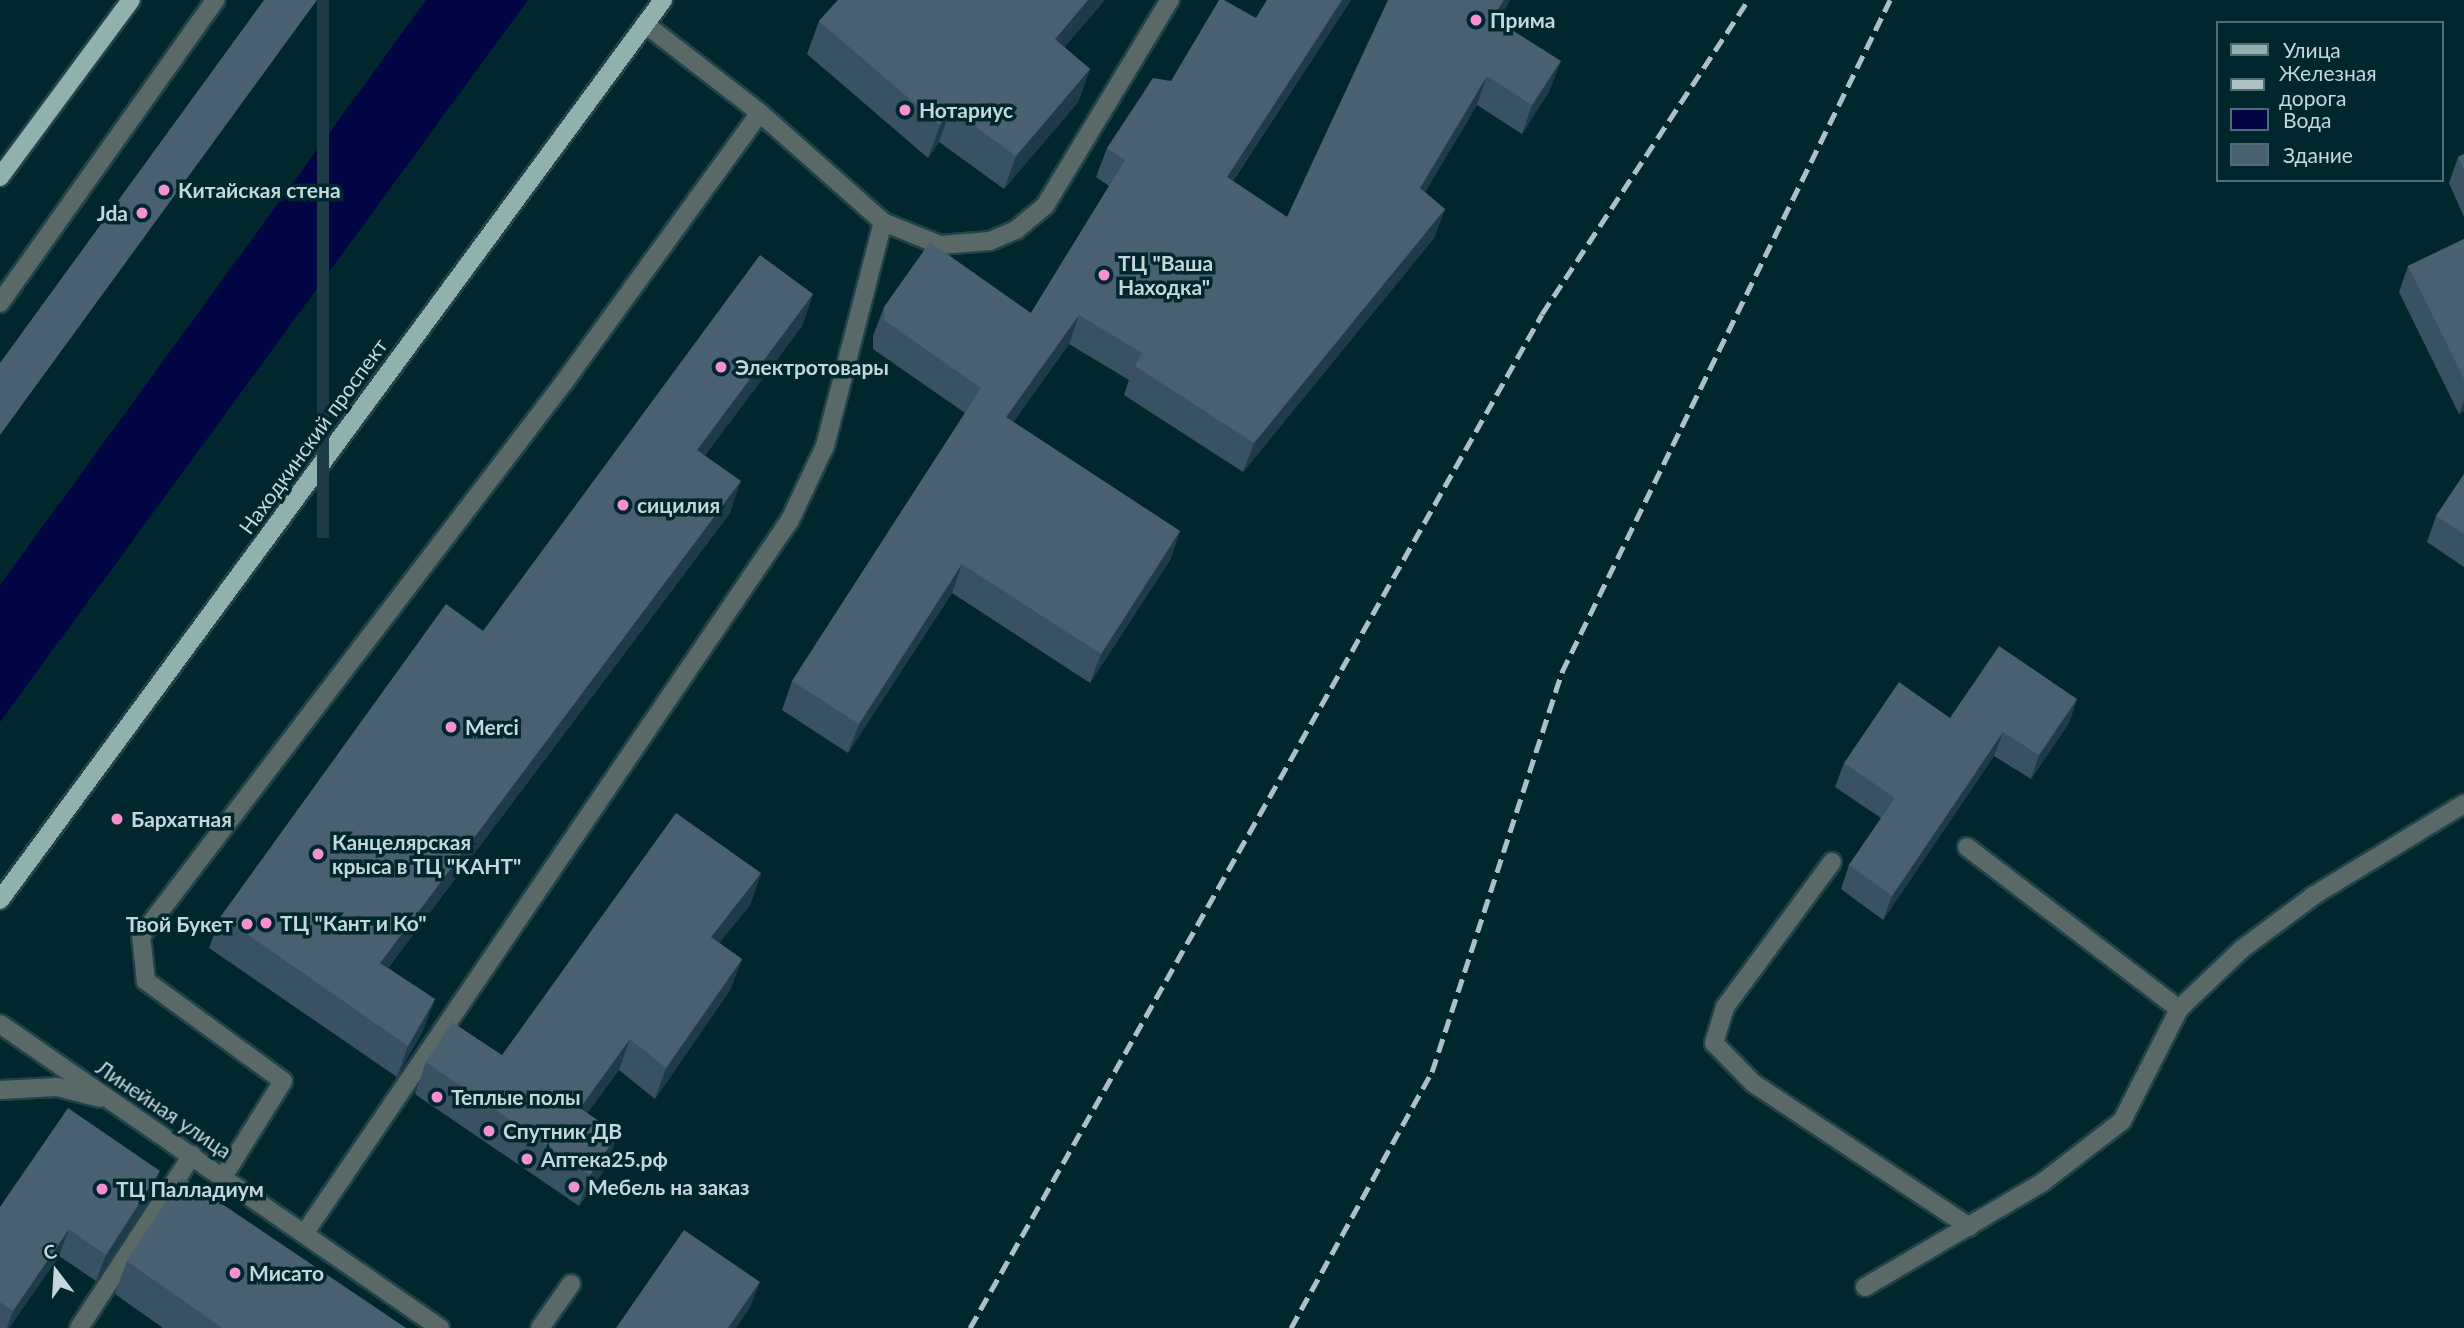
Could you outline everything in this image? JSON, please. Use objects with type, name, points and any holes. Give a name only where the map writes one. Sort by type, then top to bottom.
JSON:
[{"type":"main road","points":[[0,177],[131,0]]},
{"type":"main road","name":"Находкинский проспект","points":[[0,900],[663,0]]},
{"type":"street","points":[[0,303],[215,0]]},
{"type":"street","points":[[645,24],[760,113],[883,222],[940,245],[990,241],[1016,230],[1045,206],[1170,0]]},
{"type":"street","points":[[223,1177],[283,1082],[146,981],[141,936],[565,381],[760,113]]},
{"type":"street","points":[[304,1234],[790,520],[825,446],[883,222]]},
{"type":"street","points":[[1865,1287],[2043,1182],[2122,1121],[2179,1009],[2242,949],[2313,896],[2464,804]]},
{"type":"street","points":[[1967,847],[2179,1009]]},
{"type":"street","points":[[1832,862],[1725,1007],[1714,1043],[1753,1083],[1970,1227]]},
{"type":"street","name":"Линейная улица","points":[[0,1024],[440,1328]]},
{"type":"street","points":[[0,1090],[57,1087],[114,1102]]},
{"type":"street","points":[[79,1328],[192,1156]]},
{"type":"street","points":[[540,1328],[571,1284]]},
{"type":"water","points":[[426,0],[528,0],[0,722],[0,585]]},
{"type":"building","name":"Китайская стена","points":[[264,0],[317,0],[0,435],[0,363]]},
{"type":"building","points":[[838,0],[1088,0],[1055,39],[1090,69],[1016,156],[951,109],[940,125],[819,21]]},
{"type":"building","points":[[1219,0],[1224,0],[1256,18],[1267,0],[1342,0],[1227,177],[1287,217],[1388,0],[1504,0],[1493,18],[1561,61],[1532,105],[1487,76],[1420,188],[1445,209],[1254,443],[1135,366],[1142,353],[1079,315],[1006,417],[1180,531],[1101,654],[962,564],[859,724],[792,681],[981,388],[884,320],[884,307],[930,242],[1031,313],[1125,160],[1107,148],[1153,78],[1171,81]]},
{"type":"building","points":[[2464,154],[2464,170],[2458,157]]},
{"type":"building","points":[[2464,239],[2464,379],[2408,266]]},
{"type":"building","points":[[760,255],[813,294],[697,450],[741,481],[380,963],[435,999],[408,1046],[221,916],[446,604],[483,631]]},
{"type":"building","points":[[2464,474],[2464,534],[2436,516]]},
{"type":"building","points":[[1999,646],[2077,699],[2039,755],[2003,732],[1892,896],[1849,865],[1895,798],[1844,763],[1899,682],[1950,718]]},
{"type":"building","points":[[676,813],[761,873],[711,937],[742,959],[666,1068],[630,1039],[580,1108],[618,1134],[590,1175],[426,1062],[452,1022],[502,1055]]},
{"type":"building","points":[[68,1108],[160,1171],[106,1255],[69,1229],[13,1311],[0,1302],[0,1207]]},
{"type":"building","points":[[182,1177],[406,1328],[222,1328],[127,1261]]},
{"type":"building","points":[[684,1230],[760,1282],[728,1328],[616,1328]]},
{"type":"railway","points":[[970,1328],[1542,314],[1748,0]]},
{"type":"railway","points":[[1291,1328],[1432,1072],[1562,672],[1890,0]]},
{"type":"place","name":"Прима","points":[[1476,20]]},
{"type":"place","name":"Нотариус","points":[[905,110]]},
{"type":"place","name":"Китайская стена","points":[[164,190]]},
{"type":"place","name":"Jda","points":[[142,213]]},
{"type":"place","name":"ТЦ \"Ваша Находка\"","points":[[1104,275]]},
{"type":"place","name":"Электротовары","points":[[721,367]]},
{"type":"place","name":"сицилия","points":[[623,505]]},
{"type":"place","name":"Merci","points":[[451,727]]},
{"type":"place","name":"Бархатная","points":[[117,819]]},
{"type":"place","name":"Канцелярская крыса в ТЦ \"КАНТ\"","points":[[318,854]]},
{"type":"place","name":"ТЦ \"Кант и Ко\"","points":[[266,923]]},
{"type":"place","name":"Твой Букет","points":[[247,924]]},
{"type":"place","name":"Теплые полы","points":[[437,1097]]},
{"type":"place","name":"Спутник ДВ","points":[[489,1131]]},
{"type":"place","name":"Аптека25.рф","points":[[527,1159]]},
{"type":"place","name":"Мебель на заказ","points":[[574,1187]]},
{"type":"place","name":"ТЦ Палладиум","points":[[102,1189]]},
{"type":"place","name":"Мисато","points":[[235,1273]]}]
